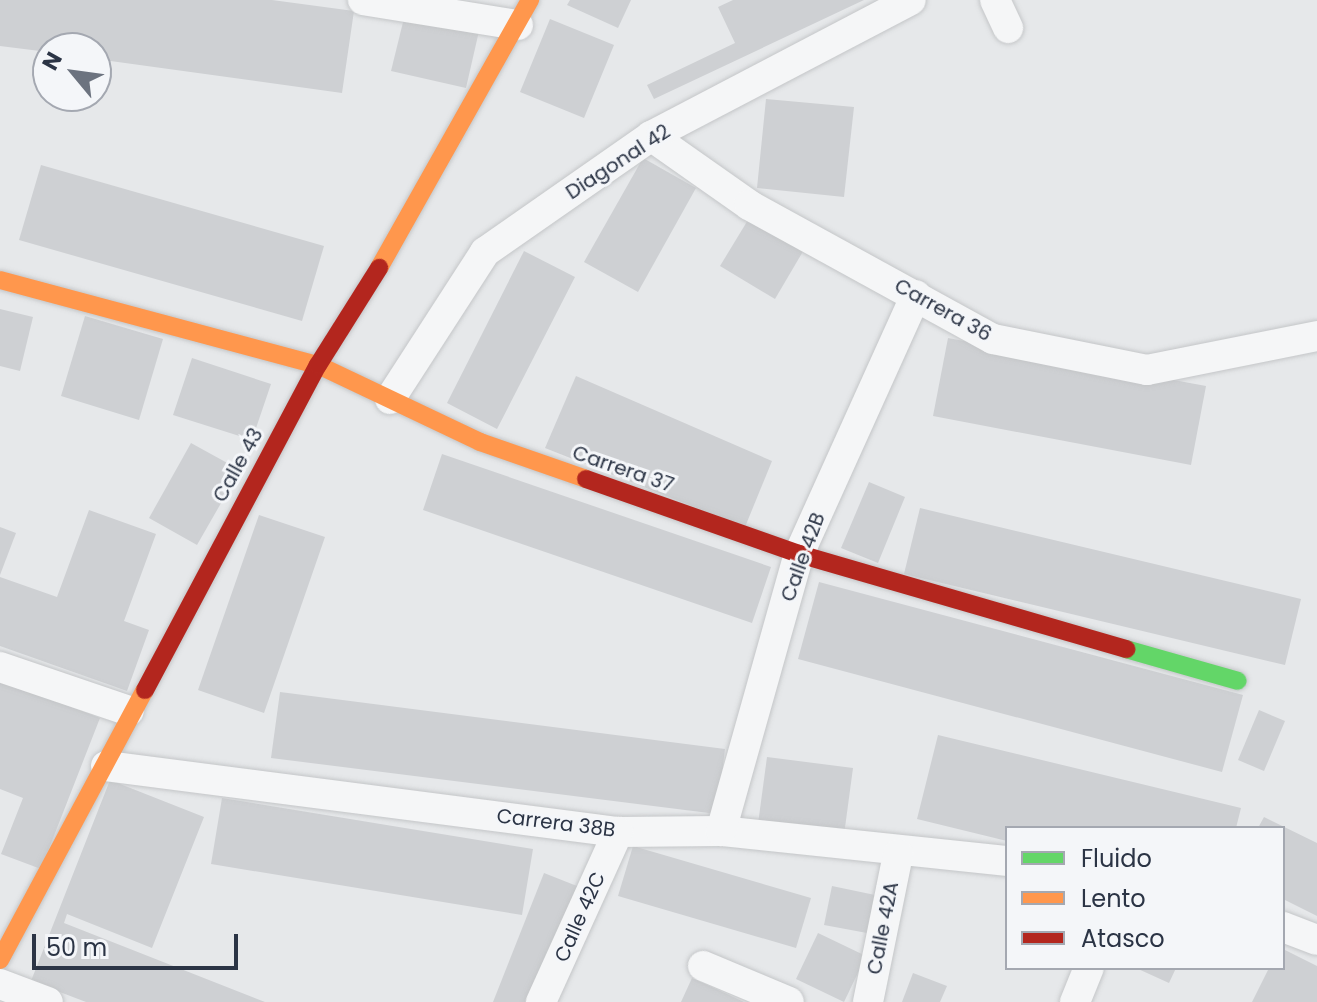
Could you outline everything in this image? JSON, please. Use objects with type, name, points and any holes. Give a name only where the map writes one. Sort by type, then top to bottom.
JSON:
[{"type":"street","points":[[363,0],[524,13]]},
{"type":"street","name":"Diagonal 42","points":[[390,399],[485,252],[651,136],[911,0]]},
{"type":"street","points":[[995,0],[1008,28]]},
{"type":"street","name":"Calle 43","points":[[0,960],[106,766],[129,711],[318,365],[419,206],[524,13]]},
{"type":"street","name":"Carrera 36","points":[[651,136],[749,205],[993,339],[1147,370],[1317,336]]},
{"type":"street","name":"Carrera 37","points":[[0,280],[318,365],[480,442],[799,554],[1238,681]]},
{"type":"street","name":"Calle 42B","points":[[721,831],[799,554],[916,295]]},
{"type":"street","points":[[0,667],[129,711]]},
{"type":"street","name":"Carrera 38B","points":[[106,766],[618,832],[721,831],[898,854],[1005,861]]},
{"type":"street","name":"Calle 42C","points":[[541,1002],[618,832]]},
{"type":"street","name":"Calle 42A","points":[[868,1002],[898,854]]},
{"type":"street","points":[[1285,928],[1317,940]]},
{"type":"street","points":[[703,966],[789,1002]]},
{"type":"street","points":[[1075,1002],[1088,970]]},
{"type":"street","points":[[0,984],[48,1002]]},
{"type":"building","points":[[0,0],[272,0],[354,11],[342,93],[112,61],[112,32],[32,32],[32,50],[0,46]]},
{"type":"building","points":[[570,0],[631,0],[618,28],[567,5]]},
{"type":"building","points":[[733,0],[864,0],[654,99],[647,85],[735,43],[718,7]]},
{"type":"building","points":[[405,14],[479,31],[466,88],[391,71]]},
{"type":"building","points":[[550,19],[614,45],[584,118],[520,92]]},
{"type":"building","points":[[766,99],[854,107],[844,197],[757,188]]},
{"type":"building","points":[[643,158],[696,188],[638,292],[584,262]]},
{"type":"building","points":[[41,165],[324,246],[302,321],[19,240]]},
{"type":"building","points":[[751,215],[805,248],[775,299],[720,266]]},
{"type":"building","points":[[524,251],[575,277],[497,429],[447,403]]},
{"type":"building","points":[[0,309],[33,317],[20,371],[0,366]]},
{"type":"building","points":[[85,316],[163,339],[139,420],[61,396]]},
{"type":"building","points":[[948,338],[1206,386],[1191,465],[933,416]]},
{"type":"building","points":[[192,358],[271,384],[252,440],[173,415]]},
{"type":"building","points":[[576,376],[772,461],[745,527],[545,448]]},
{"type":"building","points":[[191,443],[240,470],[197,545],[149,518]]},
{"type":"building","points":[[442,454],[771,567],[752,623],[423,510]]},
{"type":"building","points":[[869,482],[905,497],[878,563],[841,548]]},
{"type":"building","points":[[920,508],[1301,599],[1285,665],[904,574]]},
{"type":"building","points":[[89,510],[156,534],[124,621],[149,630],[127,691],[0,646],[0,577],[57,597]]},
{"type":"building","points":[[259,515],[325,537],[264,713],[198,690]]},
{"type":"building","points":[[0,527],[16,533],[0,575]]},
{"type":"building","points":[[819,582],[1243,695],[1222,772],[798,659]]},
{"type":"building","points":[[0,680],[100,718],[41,869],[1,854],[23,798],[0,789]]},
{"type":"building","points":[[280,692],[725,749],[717,814],[271,758]]},
{"type":"building","points":[[1259,710],[1285,721],[1264,771],[1238,760]]},
{"type":"building","points":[[938,735],[1241,808],[1236,826],[1005,826],[1005,841],[917,819]]},
{"type":"building","points":[[767,757],[853,768],[844,835],[758,824]]},
{"type":"building","points":[[110,780],[204,817],[152,948],[67,914],[64,923],[265,1002],[86,1002],[31,981]]},
{"type":"building","points":[[222,798],[533,849],[522,915],[211,864]]},
{"type":"building","points":[[1264,817],[1282,826],[1259,826]]},
{"type":"building","points":[[1285,827],[1317,843],[1317,916],[1285,900]]},
{"type":"building","points":[[633,846],[811,898],[796,948],[618,896]]},
{"type":"building","points":[[544,873],[582,888],[529,1002],[493,1002]]},
{"type":"building","points":[[832,886],[875,895],[867,933],[824,925]]},
{"type":"building","points":[[818,933],[866,956],[844,1002],[796,979]]},
{"type":"building","points":[[1285,950],[1317,966],[1317,1002],[1252,1002],[1268,970],[1285,970]]},
{"type":"building","points":[[1140,970],[1175,970],[1169,983]]},
{"type":"building","points":[[913,973],[947,986],[940,1002],[902,1002]]},
{"type":"building","points":[[692,978],[727,994],[744,1002],[681,1002]]},
{"type":"traffic: fast","points":[[1126,649],[1238,681]]},
{"type":"traffic: slow","points":[[379,268],[530,0]]},
{"type":"traffic: slow","points":[[0,280],[318,365],[480,442],[586,479]]},
{"type":"traffic: slow","points":[[0,960],[145,690]]},
{"type":"traffic: jam","points":[[145,690],[318,365],[379,268]]},
{"type":"traffic: jam","points":[[586,479],[799,554],[1126,649]]}]
